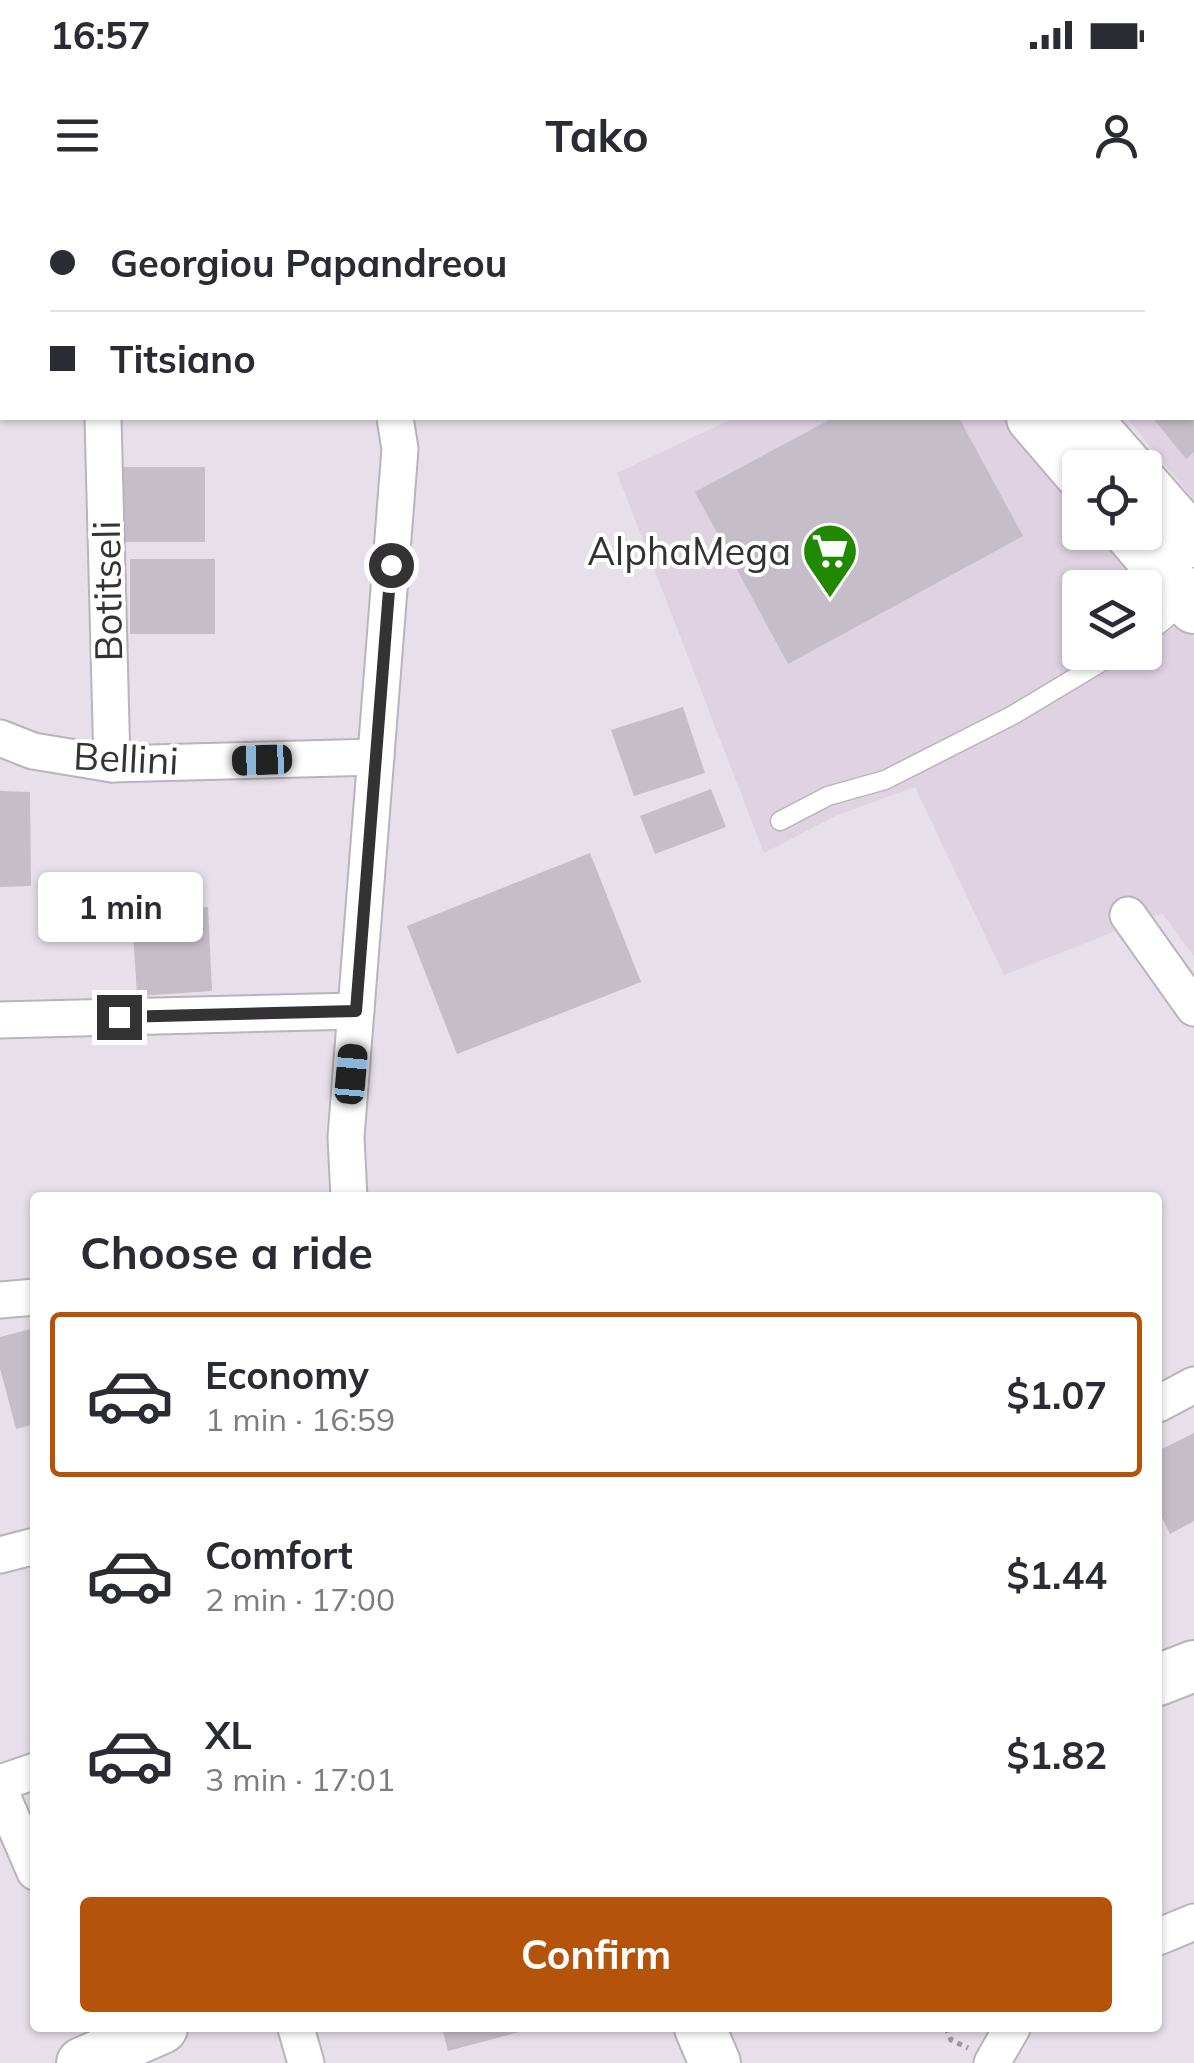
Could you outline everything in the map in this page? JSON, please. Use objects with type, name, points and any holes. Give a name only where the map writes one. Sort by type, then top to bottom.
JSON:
[{"type":"main road","points":[[1034,420],[1062,453]]},
{"type":"main road","points":[[1087,420],[1113,450]]},
{"type":"main road","points":[[1162,505],[1194,542]]},
{"type":"main road","points":[[1145,550],[1191,604]]},
{"type":"main road","points":[[1162,1678],[1194,1666]]},
{"type":"main road","points":[[99,2046],[148,2032]]},
{"type":"main road","points":[[702,2032],[714,2063]]},
{"type":"street","name":"Botitseli","points":[[103,420],[112,764]]},
{"type":"street","points":[[350,1192],[346,1138],[400,449],[394,420]]},
{"type":"street","name":"Bellini","points":[[0,738],[33,751],[112,764],[376,757]]},
{"type":"street","points":[[1128,915],[1194,1008]]},
{"type":"street","points":[[0,1020],[356,1011]]},
{"type":"street","points":[[0,1300],[30,1297]]},
{"type":"street","points":[[1162,1402],[1194,1385]]},
{"type":"street","points":[[0,1554],[30,1547]]},
{"type":"street","points":[[0,1783],[30,1773]]},
{"type":"street","points":[[0,1791],[30,1860]]},
{"type":"street","points":[[1162,1935],[1194,1922]]},
{"type":"street","points":[[297,2032],[306,2063]]},
{"type":"street","points":[[992,2061],[1010,2032]]},
{"type":"lane","points":[[1162,624],[1191,604]]},
{"type":"lane","points":[[780,821],[828,796],[885,780],[1013,715],[1088,670]]},
{"type":"shaded area","points":[[730,420],[1006,420],[1062,484],[1062,550],[1119,550],[1136,570],[1062,570],[1062,670],[1162,670],[1162,600],[1194,637],[1194,956],[1162,913],[1004,975],[915,787],[837,815],[764,853],[617,473]]},
{"type":"shaded area","points":[[1129,420],[1194,420],[1194,500],[1162,461],[1162,450],[1153,450]]},
{"type":"building","name":"AlphaMega","points":[[829,420],[960,420],[1023,536],[788,664],[695,492]]},
{"type":"building","points":[[1155,420],[1194,420],[1194,452],[1186,459]]},
{"type":"building","points":[[121,467],[205,467],[205,542],[121,542]]},
{"type":"building","points":[[130,559],[215,559],[215,634],[130,634]]},
{"type":"building","points":[[683,707],[705,773],[634,796],[611,730]]},
{"type":"building","points":[[711,789],[726,827],[655,854],[640,816]]},
{"type":"building","points":[[0,791],[30,792],[31,886],[0,887]]},
{"type":"building","points":[[590,853],[641,982],[457,1054],[407,926]]},
{"type":"building","points":[[208,907],[212,991],[137,996],[132,912]]},
{"type":"building","points":[[30,1329],[30,1425],[16,1429],[0,1368],[0,1337]]},
{"type":"building","points":[[1194,1433],[1194,1521],[1170,1534],[1162,1517],[1162,1449]]},
{"type":"building","points":[[443,2032],[520,2032],[448,2051]]},
{"type":"place","name":"AlphaMega","points":[[830,600]]},
{"type":"route","points":[[119,1017],[356,1011],[391,565]]}]
